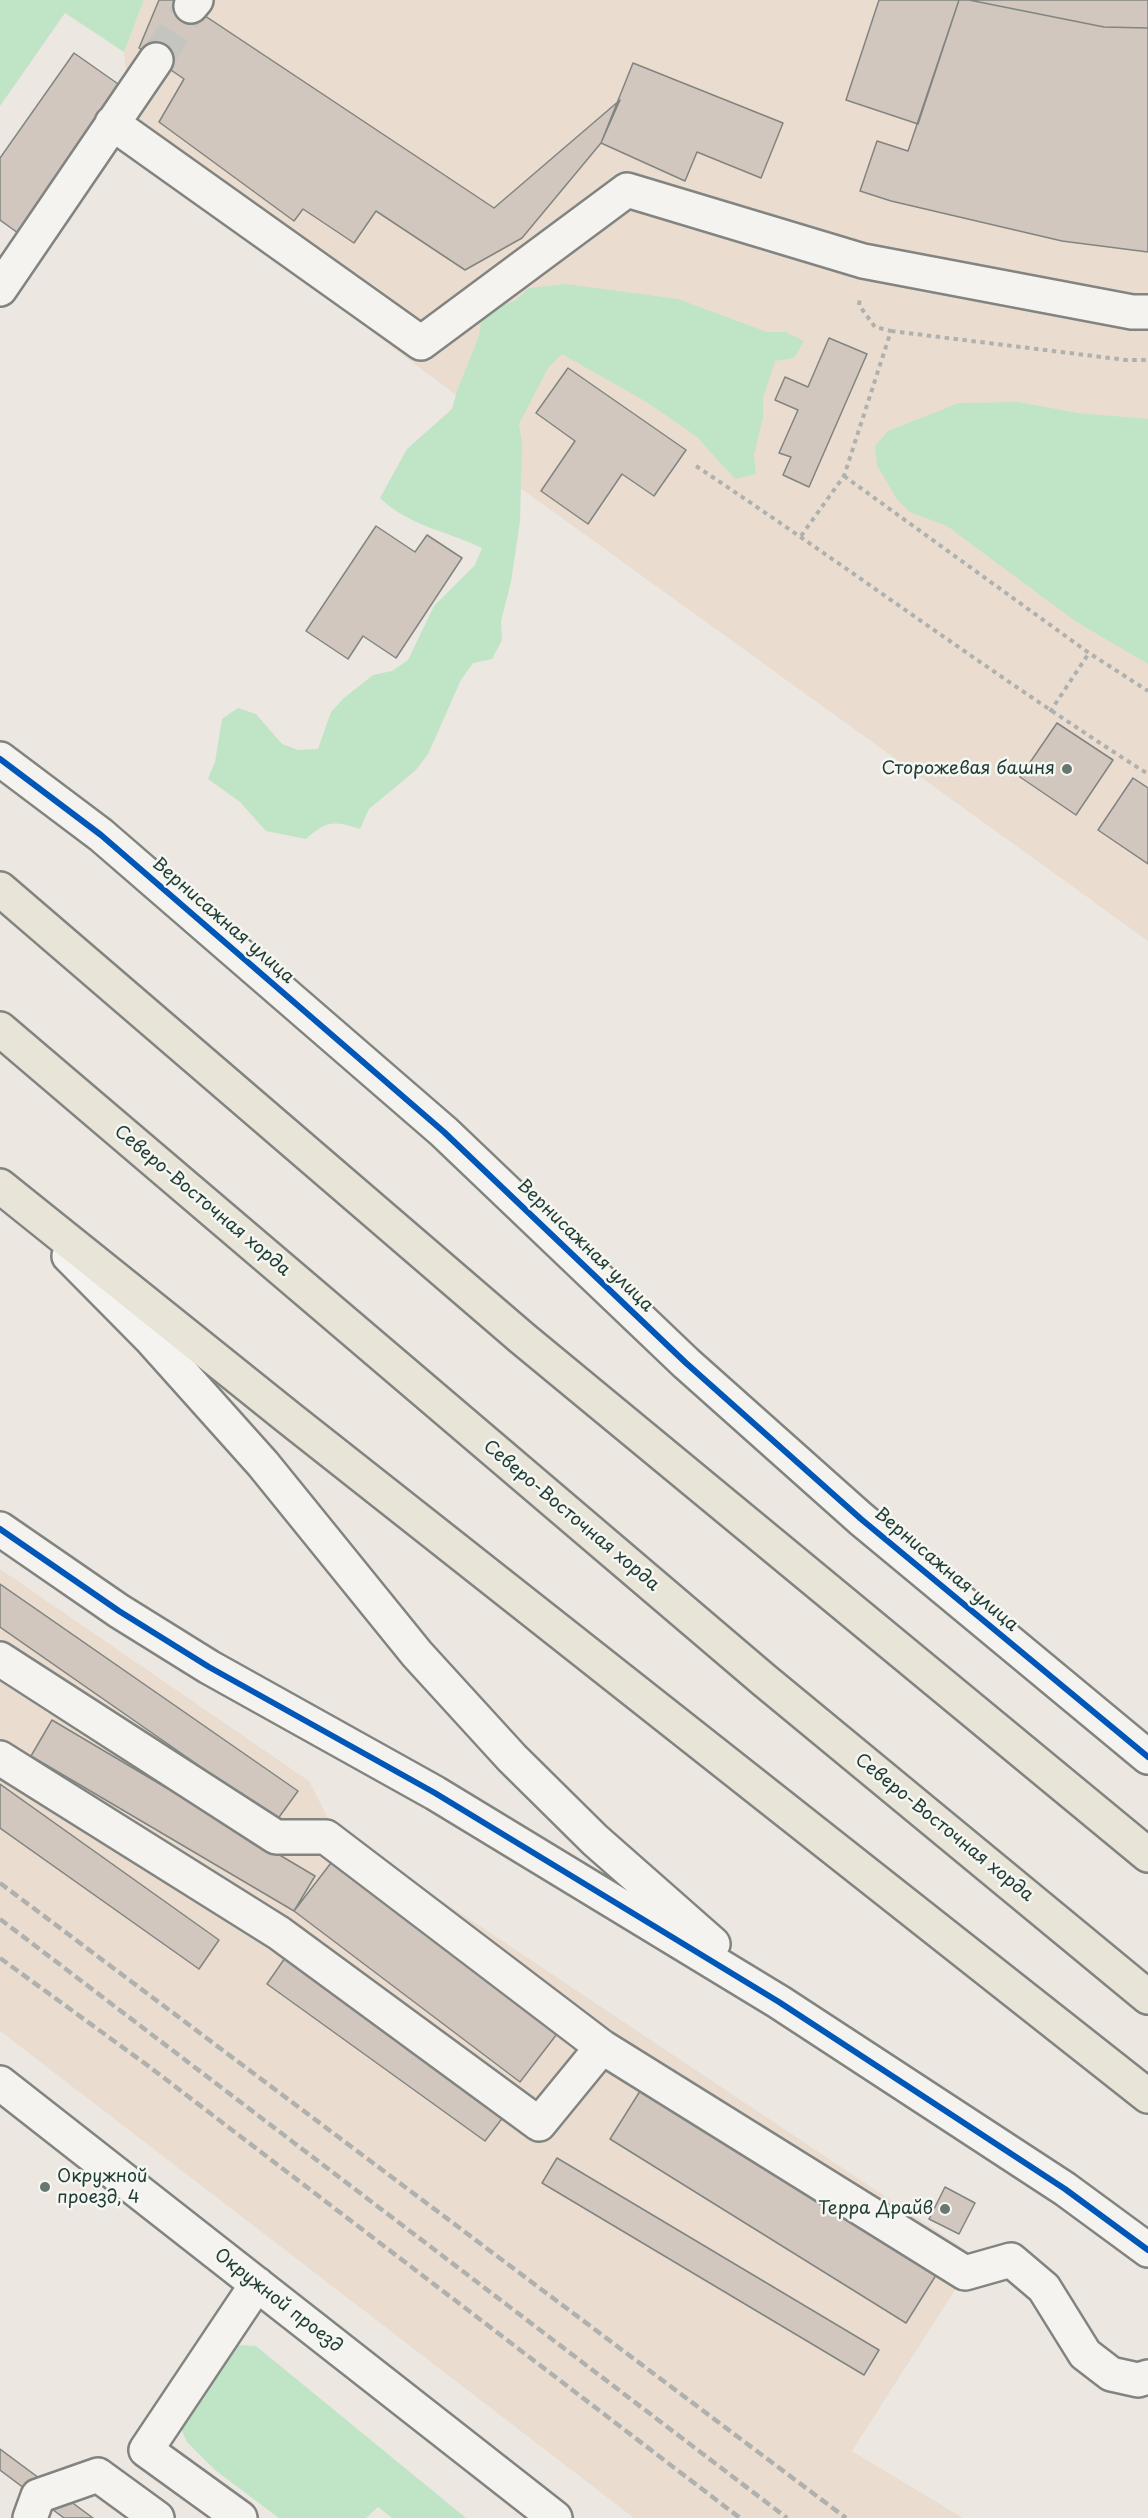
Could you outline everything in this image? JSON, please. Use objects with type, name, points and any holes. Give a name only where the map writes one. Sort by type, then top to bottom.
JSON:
[{"type":"main road","points":[[0,889],[522,1338],[1148,1856]]},
{"type":"main road","name":"Северо-Восточная хорда","points":[[0,1029],[755,1672],[1148,1997]]},
{"type":"main road","points":[[0,1187],[1148,2096]]},
{"type":"street","points":[[0,289],[156,60]]},
{"type":"street","points":[[112,123],[421,343],[627,190],[863,261],[1132,312],[1148,312]]},
{"type":"street","name":"Вернисажная улица","points":[[0,759],[101,835],[444,1132],[686,1363],[861,1519],[1148,1757]]},
{"type":"street","points":[[0,1187],[152,1340],[255,1455],[417,1654],[512,1758],[595,1840],[779,2002]]},
{"type":"street","points":[[0,1529],[110,1605],[209,1667],[435,1793],[779,2002],[1065,2189],[1148,2250]]},
{"type":"street","points":[[0,1659],[276,1836],[326,1837],[602,2047],[965,2273],[1011,2260],[1044,2288],[1085,2354],[1111,2374],[1138,2380],[1148,2377]]},
{"type":"street","points":[[0,1758],[279,1933],[539,2124],[602,2047]]},
{"type":"street","name":"Окружной проезд","points":[[0,2084],[555,2518]]},
{"type":"street","points":[[240,2518],[146,2450],[256,2284]]},
{"type":"street","points":[[30,2518],[38,2496],[98,2475],[157,2518]]},
{"type":"path","points":[[863,261],[860,305],[875,327],[891,331],[1126,360],[1148,360]]},
{"type":"path","points":[[801,536],[844,477],[891,331]]},
{"type":"path","points":[[696,466],[801,536],[1050,712],[1148,774]]},
{"type":"path","points":[[844,477],[1089,653],[1148,691]]},
{"type":"path","points":[[1050,712],[1089,653]]},
{"type":"shaded area","points":[[144,0],[959,0],[908,151],[877,141],[860,191],[891,201],[1062,241],[1148,252],[1148,941],[444,433],[464,401],[135,154],[124,52]]},
{"type":"shaded area","points":[[0,1569],[309,1781],[333,1828],[976,2257],[852,2451],[963,2518],[634,2518],[0,2031]]},
{"type":"green space","points":[[0,0],[144,0],[124,52],[65,13],[0,106]]},
{"type":"green space","points":[[566,284],[678,299],[767,332],[786,332],[804,341],[794,358],[775,361],[763,398],[763,418],[754,455],[756,474],[735,479],[696,436],[648,403],[562,354],[548,368],[519,424],[522,444],[520,521],[511,582],[501,621],[502,640],[492,659],[473,663],[461,680],[428,754],[416,770],[369,809],[360,829],[337,824],[325,825],[306,839],[266,831],[240,802],[208,779],[215,762],[222,719],[238,708],[256,714],[282,744],[298,750],[318,749],[331,712],[344,698],[373,675],[392,671],[408,660],[434,606],[475,565],[482,548],[416,522],[380,498],[407,449],[452,409],[479,336],[482,316],[497,306],[515,301],[529,288]]},
{"type":"green space","points":[[1018,402],[1078,413],[1148,419],[1148,664],[1075,621],[947,526],[910,512],[896,498],[877,465],[875,446],[888,431],[959,403]]},
{"type":"green space","points":[[237,2345],[256,2346],[466,2518],[392,2518],[378,2507],[366,2518],[279,2518],[215,2470],[187,2442],[179,2424],[190,2386]]},
{"type":"building","points":[[159,0],[181,0],[494,208],[620,100],[601,143],[522,238],[465,270],[376,211],[354,243],[303,209],[294,221],[159,122],[184,79],[139,48]]},
{"type":"building","points":[[879,0],[959,0],[918,124],[846,100]]},
{"type":"building","points":[[959,0],[969,0],[1104,27],[1148,28],[1148,252],[1062,241],[891,201],[860,191],[877,141],[908,151]]},
{"type":"building","points":[[969,0],[1148,0],[1148,28],[1104,27]]},
{"type":"building","points":[[74,53],[121,86],[18,233],[0,220],[0,158]]},
{"type":"building","points":[[633,63],[783,123],[761,178],[697,152],[685,181],[601,143]]},
{"type":"building","points":[[829,338],[867,354],[809,487],[783,475],[791,457],[779,453],[798,410],[775,400],[785,377],[808,387]]},
{"type":"building","points":[[568,368],[686,450],[654,496],[622,474],[588,524],[541,491],[575,441],[536,413]]},
{"type":"building","points":[[376,526],[415,552],[427,535],[462,558],[396,658],[363,636],[348,659],[306,631]]},
{"type":"building","name":"Сторожевая башня","points":[[1057,723],[1113,760],[1076,815],[1020,777]]},
{"type":"building","points":[[1133,778],[1148,788],[1148,864],[1098,830]]},
{"type":"building","points":[[0,1584],[298,1791],[277,1820],[0,1627]]},
{"type":"building","points":[[52,1720],[315,1876],[294,1911],[31,1756]]},
{"type":"building","points":[[0,1784],[219,1940],[199,1969],[0,1828]]},
{"type":"building","points":[[334,1859],[560,2030],[520,2082],[294,1911]]},
{"type":"building","points":[[285,1958],[504,2116],[485,2141],[267,1984]]},
{"type":"building","points":[[642,2088],[938,2272],[906,2323],[610,2139]]},
{"type":"building","points":[[557,2158],[879,2350],[864,2375],[542,2183]]},
{"type":"building","points":[[945,2187],[975,2203],[959,2234],[929,2219]]},
{"type":"building","points":[[0,2449],[93,2518],[64,2518],[0,2470]]},
{"type":"tunnel","points":[[156,60],[191,6]]},
{"type":"railway","points":[[0,1883],[846,2518]]},
{"type":"railway","points":[[0,1919],[787,2518]]},
{"type":"railway","points":[[0,1958],[147,2065],[740,2518]]},
{"type":"cycle path","points":[[0,759],[101,835],[444,1132],[686,1363],[861,1519],[1148,1757]]},
{"type":"cycle path","points":[[0,1529],[119,1611],[209,1667],[435,1793],[779,2002],[1065,2189],[1148,2250]]},
{"type":"place","name":"Сторожевая башня","points":[[1067,769]]},
{"type":"place","name":"Окружной проезд, 4","points":[[45,2187]]},
{"type":"place","name":"Терра Драйв","points":[[945,2209]]}]
